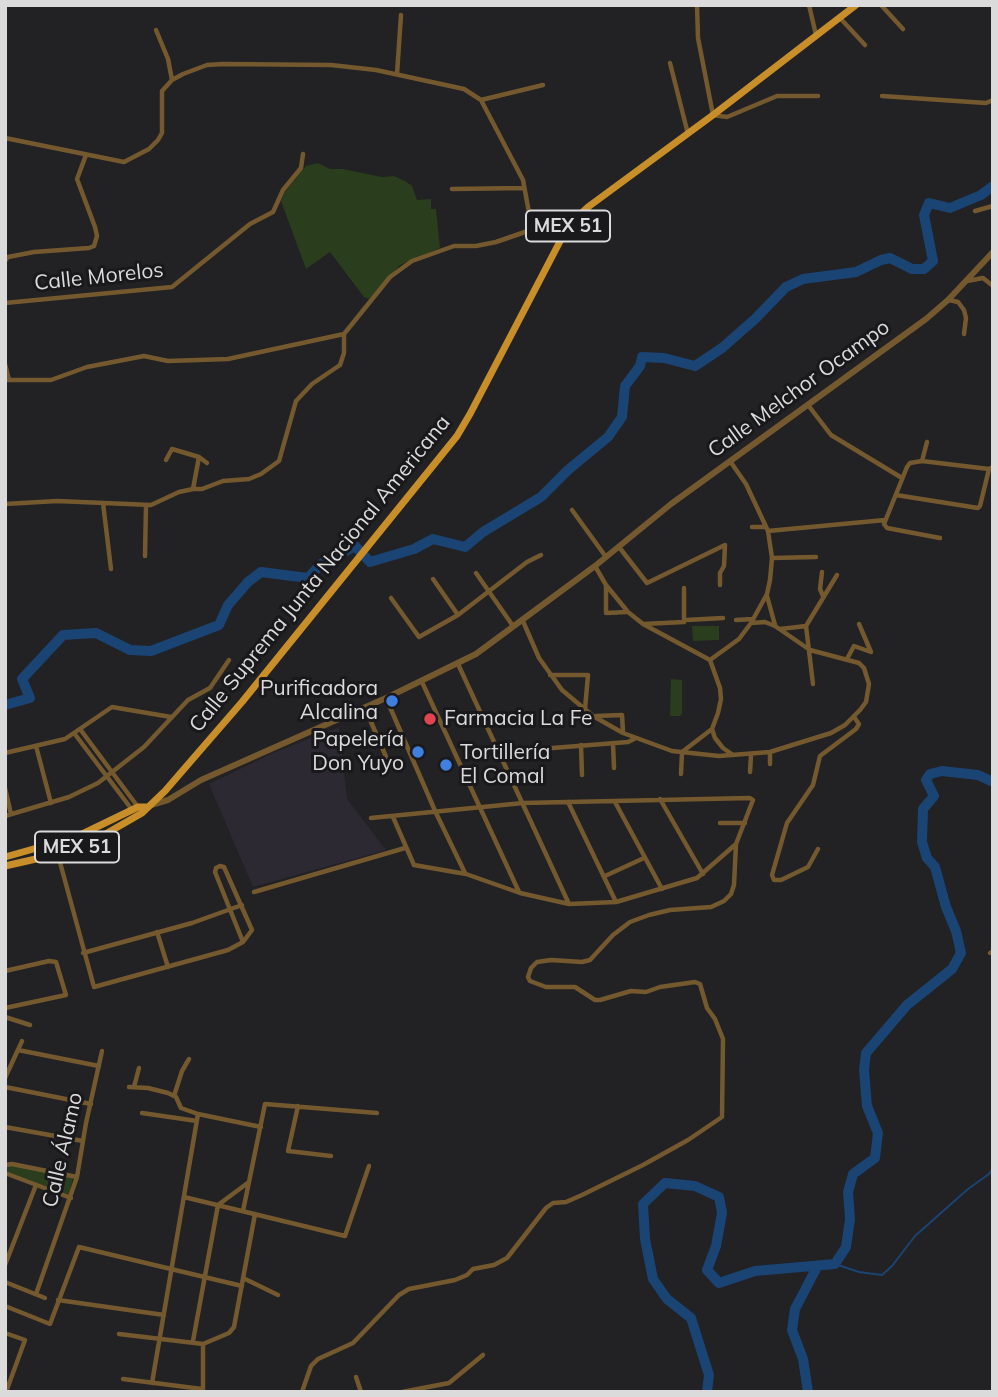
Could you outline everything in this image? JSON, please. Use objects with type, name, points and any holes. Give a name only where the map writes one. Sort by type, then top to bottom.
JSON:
[{"type":"main road","name":"Calle Suprema Junta Nacional Americana","points":[[149,806],[242,702],[457,436],[561,238],[580,213],[856,5]]},
{"type":"main road","name":"MEX 51","points":[[5,857],[76,837],[149,806]]},
{"type":"main road","name":"MEX 51","points":[[5,866],[58,854],[102,836],[137,812]]},
{"type":"street","points":[[697,5],[698,38],[713,115],[727,117],[777,96],[818,96]]},
{"type":"street","points":[[809,5],[816,35]]},
{"type":"street","points":[[881,5],[903,29]]},
{"type":"street","points":[[397,74],[401,15]]},
{"type":"street","points":[[839,18],[865,45]]},
{"type":"street","points":[[156,30],[172,80]]},
{"type":"street","points":[[670,64],[688,134]]},
{"type":"street","points":[[5,138],[124,162],[149,149],[162,133],[162,91],[172,80],[208,65],[331,65],[397,74],[464,89],[481,100],[521,174],[532,229]]},
{"type":"street","points":[[481,100],[544,85]]},
{"type":"street","points":[[882,96],[986,103],[993,100]]},
{"type":"street","points":[[5,261],[8,257],[34,252],[94,246],[97,236],[95,227],[77,179],[86,155]]},
{"type":"street","name":"Calle Morelos","points":[[5,303],[172,287],[250,224],[273,212],[283,190],[301,168],[303,155]]},
{"type":"street","points":[[452,189],[524,188]]},
{"type":"street","points":[[975,211],[993,206]]},
{"type":"street","points":[[5,504],[57,501],[146,505],[192,489],[209,488],[235,479],[249,479],[271,469],[279,461],[296,401],[313,384],[340,365],[344,353],[344,334],[382,286],[401,267],[454,246],[496,242],[580,213]]},
{"type":"street","name":"Calle Melchor Ocampo","points":[[149,806],[168,800],[201,779],[225,768],[422,682],[476,654],[595,566],[671,504],[926,319],[948,300],[993,252]]},
{"type":"street","points":[[966,281],[983,278],[993,286]]},
{"type":"street","points":[[948,300],[958,302],[964,310],[964,334]]},
{"type":"street","points":[[5,364],[7,380],[51,380],[87,367],[144,356],[168,360],[228,359],[344,334]]},
{"type":"street","points":[[807,404],[831,435],[902,478]]},
{"type":"street","points":[[922,461],[927,442]]},
{"type":"street","points":[[166,460],[170,449],[200,457],[207,463]]},
{"type":"street","points":[[192,489],[200,457]]},
{"type":"street","points":[[710,660],[738,639],[752,621],[767,594],[772,558],[767,529],[746,484],[730,461]]},
{"type":"street","points":[[896,495],[978,508],[991,468],[922,461],[910,463],[902,478],[884,524],[887,528],[940,538]]},
{"type":"street","points":[[103,503],[111,569]]},
{"type":"street","points":[[145,556],[146,505]]},
{"type":"street","points":[[572,510],[606,557]]},
{"type":"street","points":[[752,527],[767,529],[886,520]]},
{"type":"street","points":[[619,547],[647,583],[725,545],[720,581]]},
{"type":"street","points":[[391,597],[419,637],[458,615],[527,562],[541,555]]},
{"type":"street","points":[[772,558],[816,557]]},
{"type":"street","points":[[595,566],[606,585],[628,612],[643,624],[710,660],[721,699],[712,729],[682,753],[681,774]]},
{"type":"street","points":[[822,572],[820,589],[823,596]]},
{"type":"street","points":[[476,573],[513,626]]},
{"type":"street","points":[[813,684],[806,626],[836,575]]},
{"type":"street","points":[[433,579],[458,615]]},
{"type":"street","points":[[606,585],[606,613],[628,612]]},
{"type":"street","points":[[684,588],[686,620]]},
{"type":"street","points":[[767,594],[778,627]]},
{"type":"street","points":[[643,624],[680,624],[686,620],[723,618]]},
{"type":"street","points":[[522,619],[549,675],[584,709],[623,733],[682,753],[751,755],[770,752],[831,733],[854,717],[866,702],[869,684],[864,668],[859,663],[810,650],[778,627],[765,622],[736,620]]},
{"type":"street","points":[[847,659],[854,646],[871,652],[859,624]]},
{"type":"street","points":[[778,627],[806,626]]},
{"type":"street","points":[[5,789],[8,815],[85,790],[144,747],[188,700],[210,688],[229,660]]},
{"type":"street","points":[[458,664],[569,904]]},
{"type":"street","points":[[549,675],[588,675],[584,709]]},
{"type":"street","points":[[422,682],[520,893]]},
{"type":"street","points":[[386,698],[466,874]]},
{"type":"street","points":[[5,753],[52,743],[74,733],[112,707],[171,718]]},
{"type":"street","points":[[365,708],[387,759]]},
{"type":"street","points":[[593,716],[622,715],[623,733]]},
{"type":"street","points":[[818,849],[808,867],[781,880],[774,880],[772,875],[787,823],[813,785],[820,756],[856,729],[859,724],[854,717]]},
{"type":"street","points":[[80,729],[137,812]]},
{"type":"street","points":[[712,729],[723,748],[734,755]]},
{"type":"street","points":[[74,733],[110,774]]},
{"type":"street","points":[[540,749],[628,742],[635,738]]},
{"type":"street","points":[[613,743],[614,768]]},
{"type":"street","points":[[581,745],[582,775]]},
{"type":"street","points":[[36,746],[51,803]]},
{"type":"street","points":[[770,752],[770,764]]},
{"type":"street","points":[[750,772],[751,755]]},
{"type":"street","points":[[302,1392],[311,1366],[318,1359],[353,1343],[399,1295],[409,1289],[454,1280],[467,1275],[473,1269],[494,1265],[507,1258],[552,1203],[566,1202],[643,1165],[673,1149],[722,1116],[723,1039],[707,1008],[700,984],[695,982],[660,987],[646,992],[631,991],[595,1000],[575,986],[546,987],[530,981],[528,977],[537,962],[590,960],[630,922],[670,910],[711,907],[724,901],[731,894],[734,885],[736,844],[753,800],[750,797],[523,803],[371,818]]},
{"type":"street","points":[[660,799],[703,874]]},
{"type":"street","points":[[568,802],[616,902]]},
{"type":"street","points":[[615,802],[662,890]]},
{"type":"street","points":[[393,817],[414,865],[466,874],[520,893],[569,904],[616,902],[697,878],[736,844]]},
{"type":"street","points":[[720,823],[745,823]]},
{"type":"street","points":[[254,892],[405,848]]},
{"type":"street","points":[[58,854],[93,987],[228,950],[243,942],[252,930],[225,867],[220,866],[214,870],[243,942]]},
{"type":"street","points":[[605,876],[644,858]]},
{"type":"street","points":[[83,953],[242,905]]},
{"type":"street","points":[[157,932],[168,967]]},
{"type":"street","points":[[5,971],[56,962],[66,995],[5,1008]]},
{"type":"street","points":[[5,1017],[30,1025]]},
{"type":"street","points":[[5,1078],[22,1041]]},
{"type":"street","points":[[18,1049],[99,1066]]},
{"type":"street","name":"Calle Álamo","points":[[36,1294],[77,1177],[102,1051]]},
{"type":"street","points":[[174,1096],[182,1071],[190,1059]]},
{"type":"street","points":[[139,1068],[132,1087],[148,1088],[174,1096],[181,1108],[198,1114],[261,1127]]},
{"type":"street","points":[[5,1087],[91,1104]]},
{"type":"street","points":[[243,1211],[265,1104],[377,1113]]},
{"type":"street","points":[[298,1106],[288,1151],[331,1156]]},
{"type":"street","points":[[142,1112],[197,1121]]},
{"type":"street","points":[[152,1383],[198,1114]]},
{"type":"street","points":[[5,1127],[83,1141]]},
{"type":"street","points":[[5,1165],[12,1164],[77,1177]]},
{"type":"street","points":[[184,1197],[345,1236],[369,1166]]},
{"type":"street","points":[[5,1173],[71,1198]]},
{"type":"street","points":[[193,1341],[218,1205],[249,1182]]},
{"type":"street","points":[[5,1265],[36,1185]]},
{"type":"street","points":[[119,1334],[204,1344],[229,1333],[234,1327],[255,1214]]},
{"type":"street","points":[[5,1307],[50,1324],[79,1247],[242,1286]]},
{"type":"street","points":[[243,1278],[278,1295]]},
{"type":"street","points":[[5,1282],[45,1298]]},
{"type":"street","points":[[58,1300],[164,1315]]},
{"type":"street","points":[[5,1333],[25,1340],[6,1391]]},
{"type":"street","points":[[122,1379],[202,1390],[204,1344]]},
{"type":"street","points":[[402,1392],[449,1383],[483,1355]]},
{"type":"street","points":[[356,1377],[361,1392]]},
{"type":"shaded area","points":[[339,727],[347,799],[386,850],[253,887],[209,784],[273,753]]},
{"type":"green space","points":[[318,163],[330,169],[382,177],[394,176],[412,186],[417,200],[431,199],[431,209],[436,209],[440,248],[400,265],[369,299],[364,297],[330,252],[306,269],[281,201],[306,166]]},
{"type":"green space","points":[[692,626],[719,626],[719,640],[693,641]]},
{"type":"green space","points":[[671,679],[682,680],[680,716],[670,716]]},
{"type":"green space","points":[[12,1165],[73,1178],[69,1195],[8,1172],[6,1167]]},
{"type":"waterway","points":[[5,705],[30,698],[22,679],[63,635],[96,633],[130,650],[151,651],[219,625],[228,605],[248,582],[261,572],[308,578],[321,564],[355,546],[370,562],[414,549],[433,539],[465,547],[483,532],[541,497],[568,470],[608,437],[622,417],[625,386],[640,366],[642,357],[664,358],[695,366],[722,348],[786,287],[803,279],[856,272],[890,258],[912,269],[924,269],[933,261],[924,215],[929,203],[950,208],[981,195],[993,186]]},
{"type":"waterway","points":[[707,1392],[709,1375],[691,1318],[667,1299],[653,1279],[645,1239],[643,1204],[665,1183],[695,1186],[719,1197],[722,1213],[716,1246],[707,1270],[719,1283],[755,1271],[835,1264],[846,1247],[850,1219],[848,1192],[853,1174],[875,1158],[878,1133],[867,1106],[864,1070],[866,1053],[907,1005],[952,969],[961,953],[935,867],[927,858],[922,842],[923,809],[934,796],[926,780],[930,774],[942,771],[978,775],[993,782]]},
{"type":"waterway","points":[[835,1264],[859,1272],[882,1275],[915,1236],[993,1168]]},
{"type":"waterway","points":[[808,1392],[803,1359],[792,1330],[795,1309],[817,1267]]},
{"type":"place","name":"Purificadora Alcalina","points":[[392,701]]},
{"type":"place","name":"Farmacia La Fe","points":[[430,719]]},
{"type":"place","name":"Papelería Don Yuyo","points":[[418,752]]},
{"type":"place","name":"Tortillería El Comal","points":[[446,765]]}]
